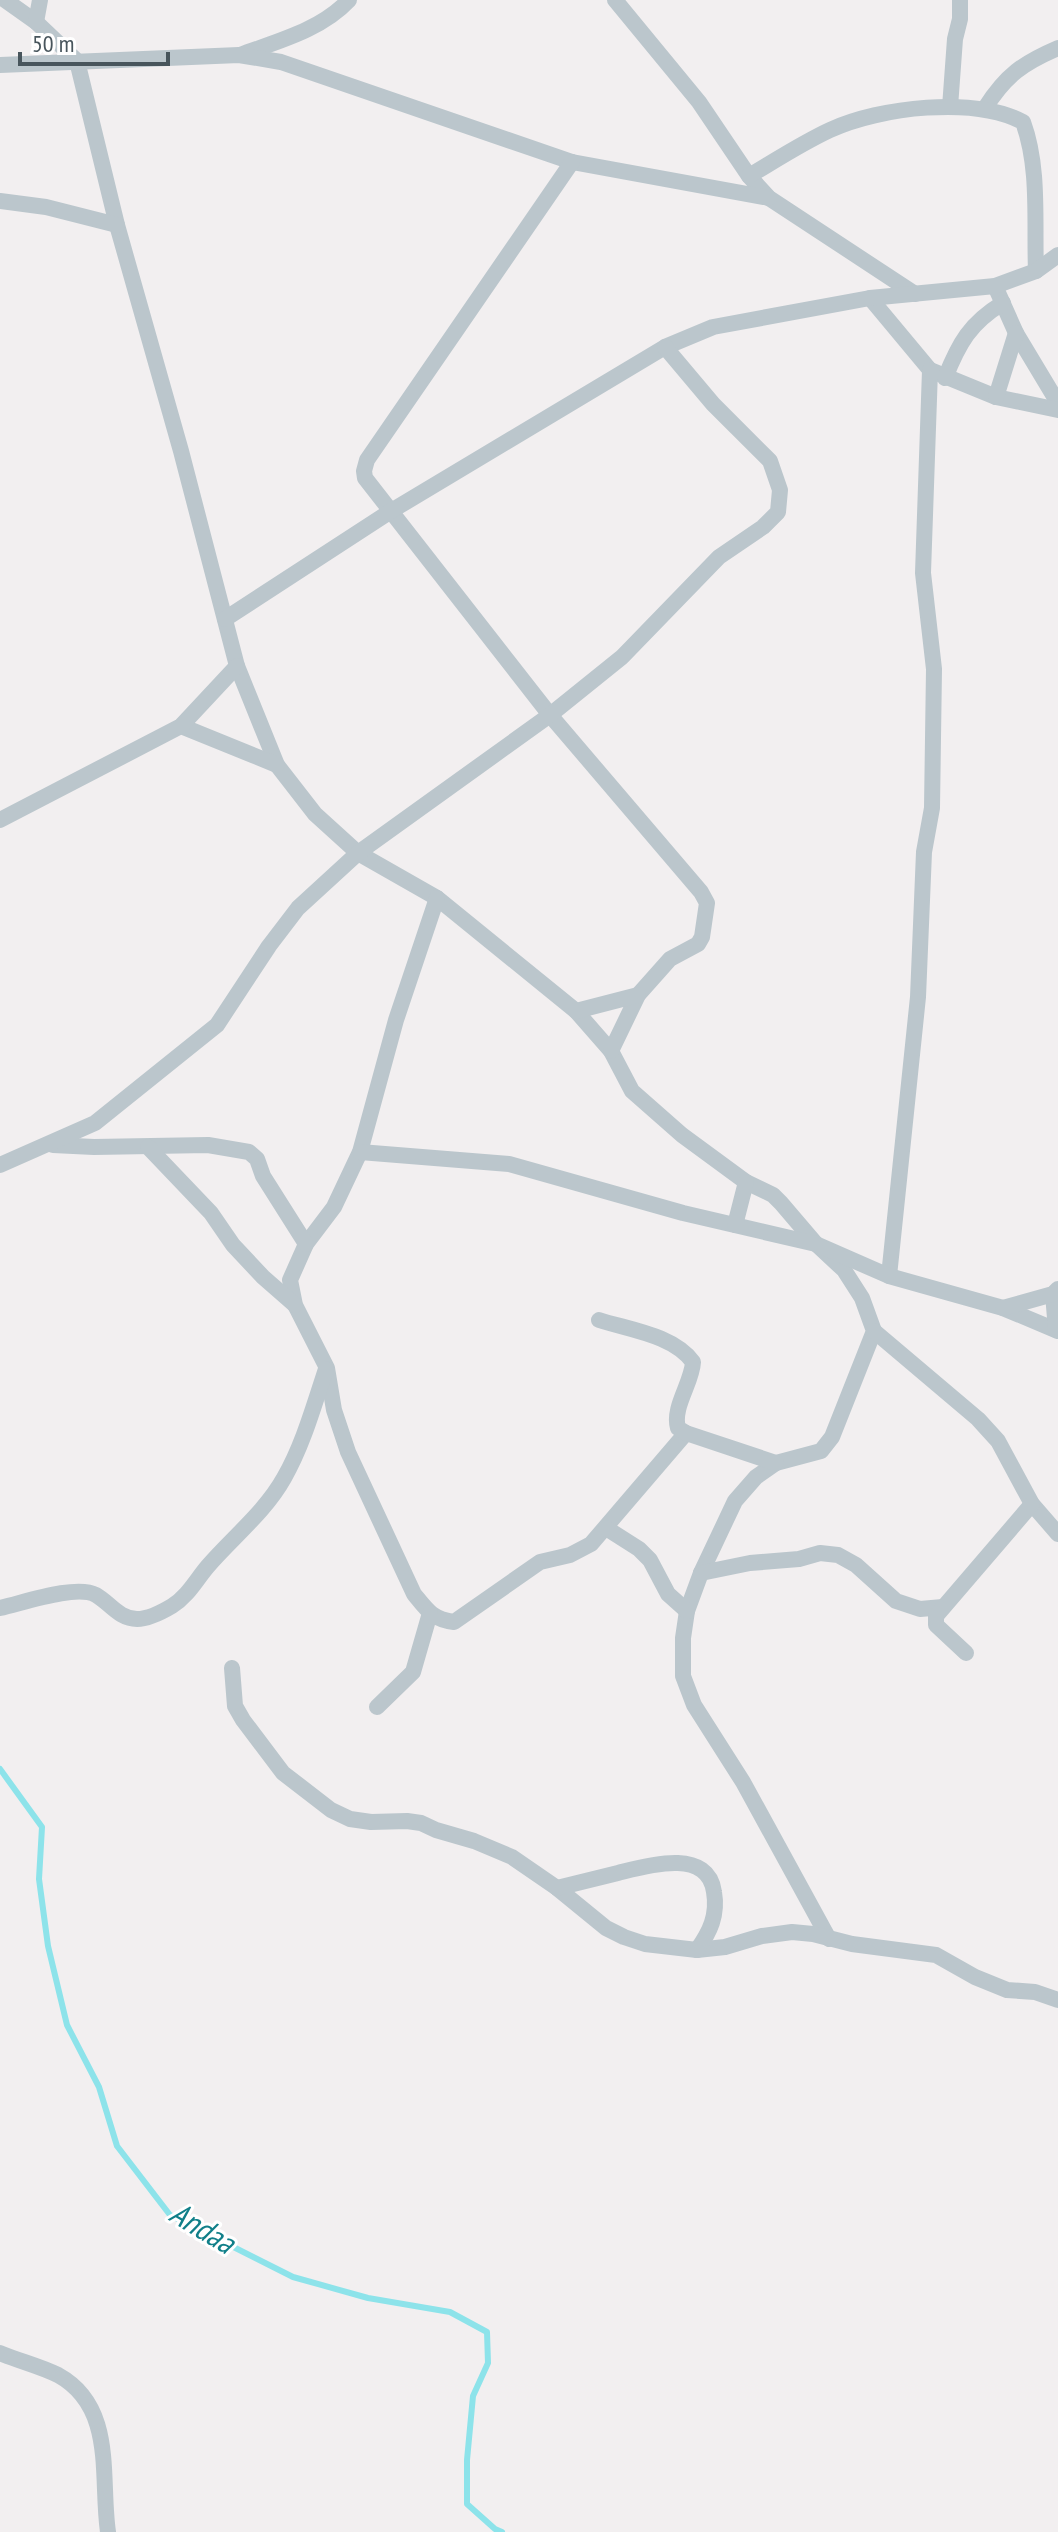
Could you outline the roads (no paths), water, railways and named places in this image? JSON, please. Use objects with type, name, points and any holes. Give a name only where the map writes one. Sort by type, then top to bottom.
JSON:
[{"type":"street","points":[[5,0],[36,22],[77,61],[117,225],[237,666],[277,765],[315,814],[358,853],[437,898],[576,1011],[611,1051],[632,1091],[682,1135],[746,1182],[773,1195],[816,1244],[844,1270],[862,1298],[874,1331],[978,1419],[998,1441],[1032,1504],[1058,1534]]},
{"type":"street","points":[[36,22],[40,0]]},
{"type":"street","points":[[239,55],[296,35],[340,11],[349,0]]},
{"type":"street","points":[[615,0],[699,102],[749,176],[769,198],[915,294]]},
{"type":"street","points":[[950,107],[960,0]]},
{"type":"street","points":[[985,108],[1000,84],[1013,73],[1033,59],[1058,48]]},
{"type":"street","points":[[0,65],[239,55],[281,62],[572,162],[769,198]]},
{"type":"street","points":[[749,176],[833,128],[883,113],[950,107],[985,108],[1023,122],[1026,130],[1033,177],[1036,271]]},
{"type":"street","points":[[572,162],[367,460],[364,471],[365,478],[550,715],[701,892],[707,903],[698,944],[670,959],[638,995],[611,1051]]},
{"type":"street","points":[[0,201],[46,207],[117,225]]},
{"type":"street","points":[[225,619],[391,511],[665,347],[713,327],[870,298],[995,286],[1036,271],[1058,255]]},
{"type":"street","points":[[995,286],[1016,333],[1058,403]]},
{"type":"street","points":[[870,298],[938,374],[996,397],[1058,410]]},
{"type":"street","points":[[889,1276],[918,997],[924,852],[932,808],[934,669],[923,573],[938,374],[970,328],[983,315],[1003,303]]},
{"type":"street","points":[[996,397],[1016,333]]},
{"type":"street","points":[[0,1165],[95,1123],[217,1025],[298,908],[358,853],[550,715],[622,657],[719,557],[763,527],[778,512],[780,490],[770,461],[713,404],[665,347]]},
{"type":"street","points":[[0,820],[181,726],[237,666]]},
{"type":"street","points":[[181,726],[277,765]]},
{"type":"street","points":[[437,898],[396,1020],[360,1152],[334,1207],[306,1244],[290,1280],[295,1305],[327,1368],[334,1410],[348,1452],[414,1594],[430,1613],[440,1620],[454,1622],[540,1562],[570,1555],[591,1544],[686,1433]]},
{"type":"street","points":[[576,1011],[638,995]]},
{"type":"street","points":[[47,1144],[208,1145],[249,1152],[257,1159],[263,1176],[306,1244]]},
{"type":"street","points":[[148,1147],[211,1213],[233,1245],[295,1305]]},
{"type":"street","points":[[360,1152],[509,1164],[583,1186],[816,1244],[889,1276],[1003,1308],[1057,1331],[1056,1292],[1003,1308]]},
{"type":"street","points":[[735,1225],[746,1182]]},
{"type":"street","points":[[599,1320],[672,1343],[686,1352],[693,1362],[693,1374],[676,1421],[678,1428],[776,1463]]},
{"type":"street","points":[[829,1939],[743,1782],[694,1705],[683,1676],[683,1638],[687,1611],[701,1573],[735,1501],[756,1477],[776,1463],[821,1451],[827,1446],[874,1331]]},
{"type":"street","points":[[0,1608],[71,1592],[95,1595],[119,1614],[136,1619],[155,1615],[173,1606],[253,1519],[284,1478],[305,1431],[327,1368]]},
{"type":"street","points":[[966,1653],[936,1625],[936,1616],[1032,1504]]},
{"type":"street","points":[[606,1528],[639,1549],[650,1560],[668,1594],[687,1611]]},
{"type":"street","points":[[701,1573],[750,1563],[799,1559],[820,1553],[838,1555],[856,1565],[896,1601],[920,1609],[943,1607]]},
{"type":"street","points":[[377,1707],[413,1672],[430,1613]]},
{"type":"street","points":[[232,1668],[235,1706],[243,1720],[283,1773],[331,1810],[350,1819],[407,1821],[454,1833],[512,1857],[606,1928],[624,1937],[645,1944],[697,1950],[725,1947],[762,1936],[792,1932],[813,1934],[879,1948],[936,1955],[975,1977],[1007,1990],[1035,1992],[1058,2000]]},
{"type":"street","points":[[557,1888],[663,1862],[683,1863],[698,1869],[708,1875],[714,1890],[715,1913],[709,1933],[697,1950]]},
{"type":"street","points":[[0,2353],[57,2375],[81,2394],[96,2414],[102,2438],[108,2532]]},
{"type":"waterway","name":"Andaa","points":[[0,1769],[42,1827],[39,1879],[48,1946],[67,2025],[99,2087],[117,2146],[170,2215],[293,2277],[368,2298],[450,2312],[487,2332],[488,2363],[473,2396],[467,2460],[467,2504],[502,2532]]}]
